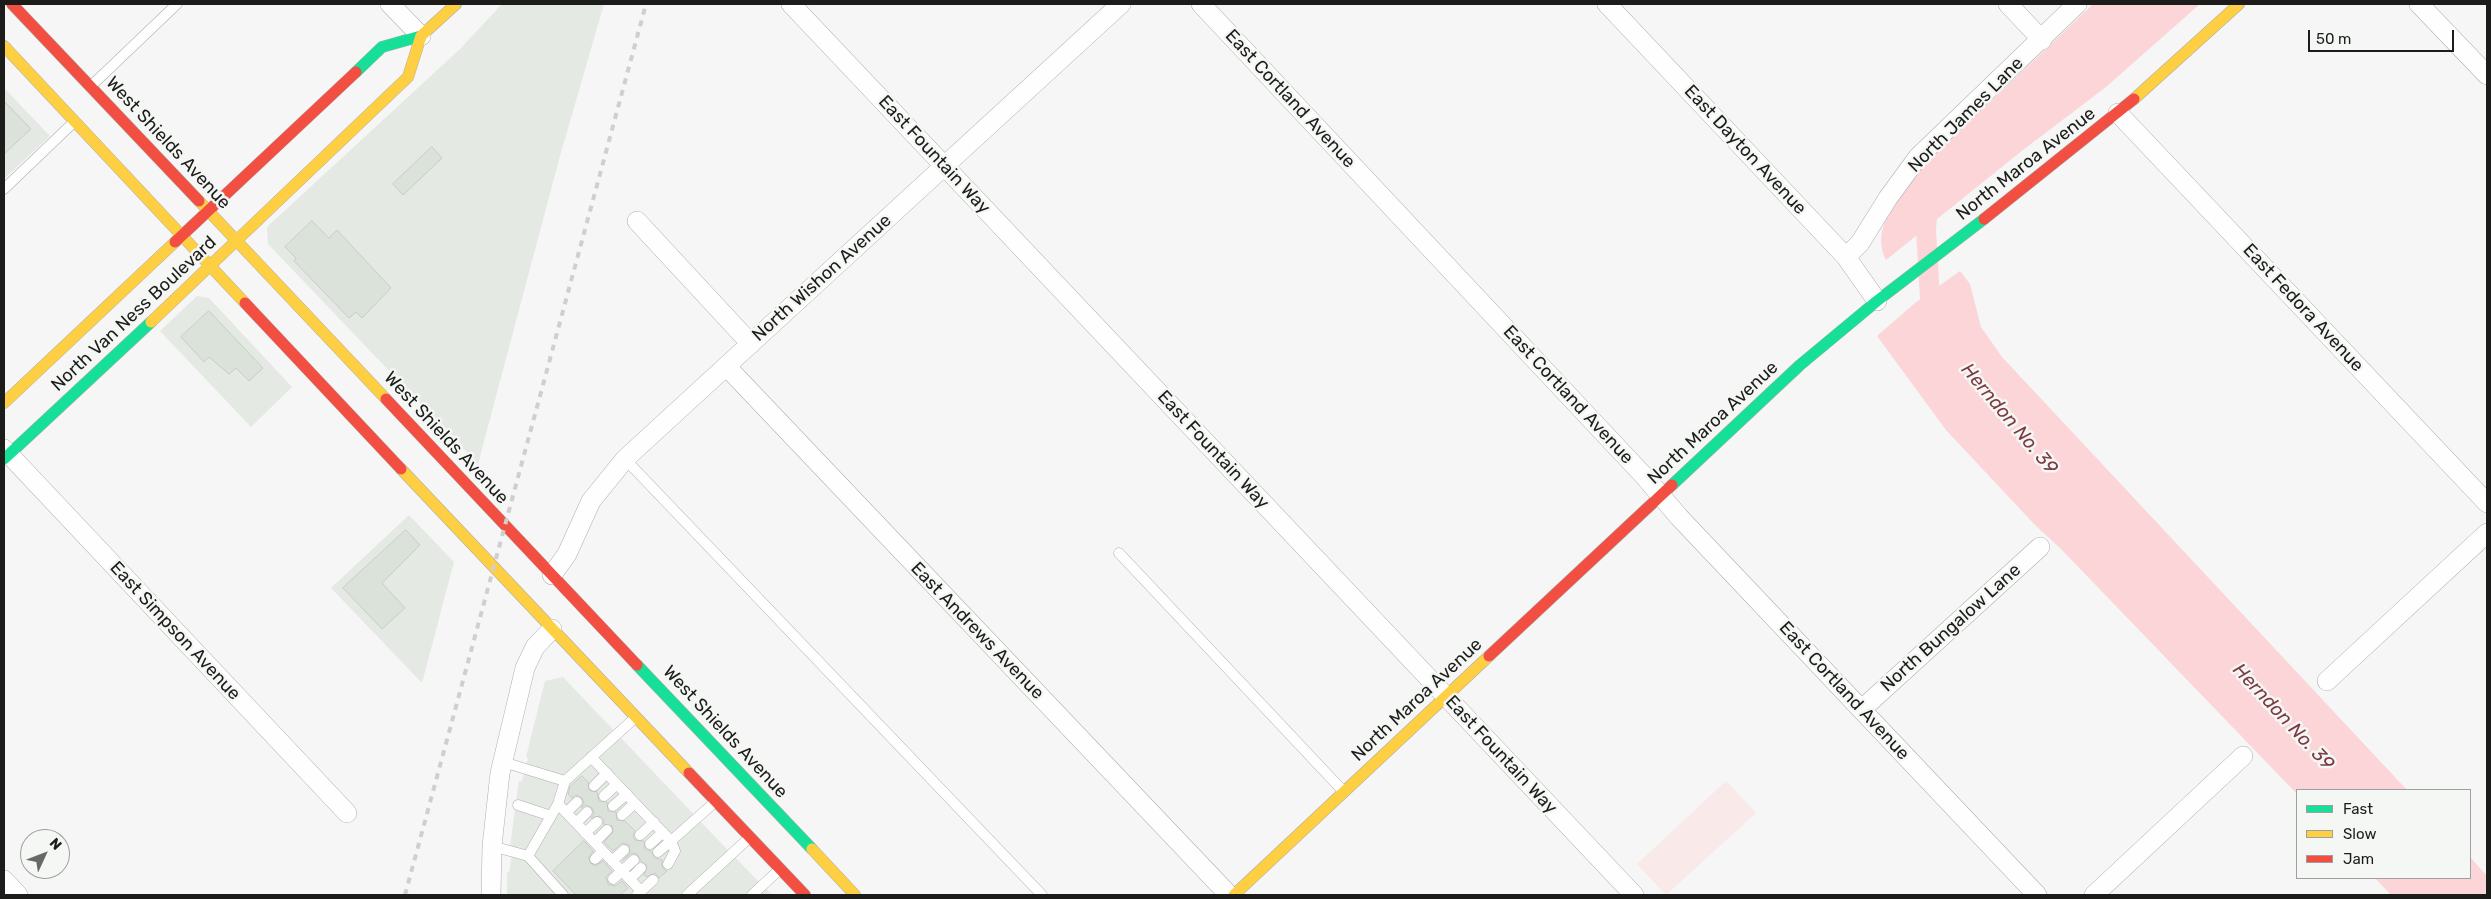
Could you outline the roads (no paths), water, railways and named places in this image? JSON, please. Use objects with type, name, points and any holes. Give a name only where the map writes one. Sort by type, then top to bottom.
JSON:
[{"type":"main road","name":"West Shields Avenue","points":[[12,4],[856,895]]},
{"type":"main road","name":"North Van Ness Boulevard","points":[[4,403],[209,212],[382,46],[421,36],[456,4]]},
{"type":"main road","name":"North Maroa Avenue","points":[[1234,895],[1800,365],[1877,301],[2118,113],[2239,4]]},
{"type":"main road","name":"North Van Ness Boulevard","points":[[5,454],[210,267],[408,77],[421,36]]},
{"type":"main road","points":[[4,46],[181,237],[805,895]]},
{"type":"street","name":"East Fountain Way","points":[[791,4],[1634,895]]},
{"type":"street","name":"North Wishon Avenue","points":[[552,575],[567,554],[591,501],[626,459],[1121,4]]},
{"type":"street","name":"East Cortland Avenue","points":[[1201,4],[2037,895]]},
{"type":"street","name":"East Dayton Avenue","points":[[1607,4],[1846,257],[1877,301]]},
{"type":"street","points":[[2008,4],[2042,40]]},
{"type":"street","name":"North James Lane","points":[[1846,257],[1860,243],[1888,198],[1918,157],[2042,40],[2077,4]]},
{"type":"street","points":[[2419,4],[2487,76]]},
{"type":"street","points":[[402,8],[421,36]]},
{"type":"street","name":"East Fedora Avenue","points":[[2118,113],[2487,503]]},
{"type":"street","points":[[637,221],[751,344]]},
{"type":"street","name":"East Andrews Avenue","points":[[726,366],[1228,895]]},
{"type":"street","name":"East Simpson Avenue","points":[[5,454],[347,813]]},
{"type":"street","points":[[2327,681],[2487,533]]},
{"type":"street","name":"North Bungalow Lane","points":[[1862,709],[2040,547]]},
{"type":"street","points":[[491,895],[492,846],[503,762],[525,668],[534,648],[552,629]]},
{"type":"street","points":[[2094,895],[2243,756]]},
{"type":"street","points":[[4,880],[18,895]]},
{"type":"lane","points":[[91,86],[177,4]]},
{"type":"lane","points":[[4,189],[74,122]]},
{"type":"lane","points":[[626,459],[1042,895]]},
{"type":"lane","points":[[1119,552],[1344,792]]},
{"type":"lane","points":[[528,856],[558,804],[564,781],[636,717]]},
{"type":"lane","points":[[592,756],[671,840],[675,851],[668,864]]},
{"type":"lane","points":[[503,762],[564,781]]},
{"type":"lane","points":[[594,786],[607,773]]},
{"type":"lane","points":[[604,796],[617,784]]},
{"type":"lane","points":[[613,806],[626,794]]},
{"type":"lane","points":[[658,852],[716,801]]},
{"type":"lane","points":[[567,812],[577,802]]},
{"type":"lane","points":[[622,815],[635,803]]},
{"type":"lane","points":[[558,804],[630,879],[639,893],[653,880]]},
{"type":"lane","points":[[518,805],[551,816]]},
{"type":"lane","points":[[576,823],[587,812]]},
{"type":"lane","points":[[585,833],[597,822]]},
{"type":"lane","points":[[640,835],[654,822]]},
{"type":"lane","points":[[594,842],[607,830]]},
{"type":"lane","points":[[650,844],[663,832]]},
{"type":"lane","points":[[687,895],[750,837]]},
{"type":"lane","points":[[492,846],[528,856],[562,894],[569,884]]},
{"type":"lane","points":[[612,861],[624,850]]},
{"type":"lane","points":[[595,859],[603,851]]},
{"type":"lane","points":[[613,879],[634,860]]},
{"type":"lane","points":[[630,879],[641,868]]},
{"type":"lane","points":[[752,895],[780,869]]},
{"type":"water","points":[[2093,4],[2200,4],[2106,87],[2023,150],[1886,260],[1882,247],[1882,234],[1885,222],[1898,198],[1923,166]]},
{"type":"water","points":[[1960,271],[1970,284],[1981,327],[2002,357],[2406,789],[2296,789],[2296,793],[2060,548],[2035,525],[1946,430],[1877,336],[1915,303]]},
{"type":"water","points":[[2471,858],[2487,876],[2487,895],[2391,895],[2376,879],[2471,879]]},
{"type":"waterway","name":"Herndon No. 39","points":[[1928,202],[1926,230],[1930,298],[1937,317]]},
{"type":"railway","points":[[405,895],[646,4]]}]
